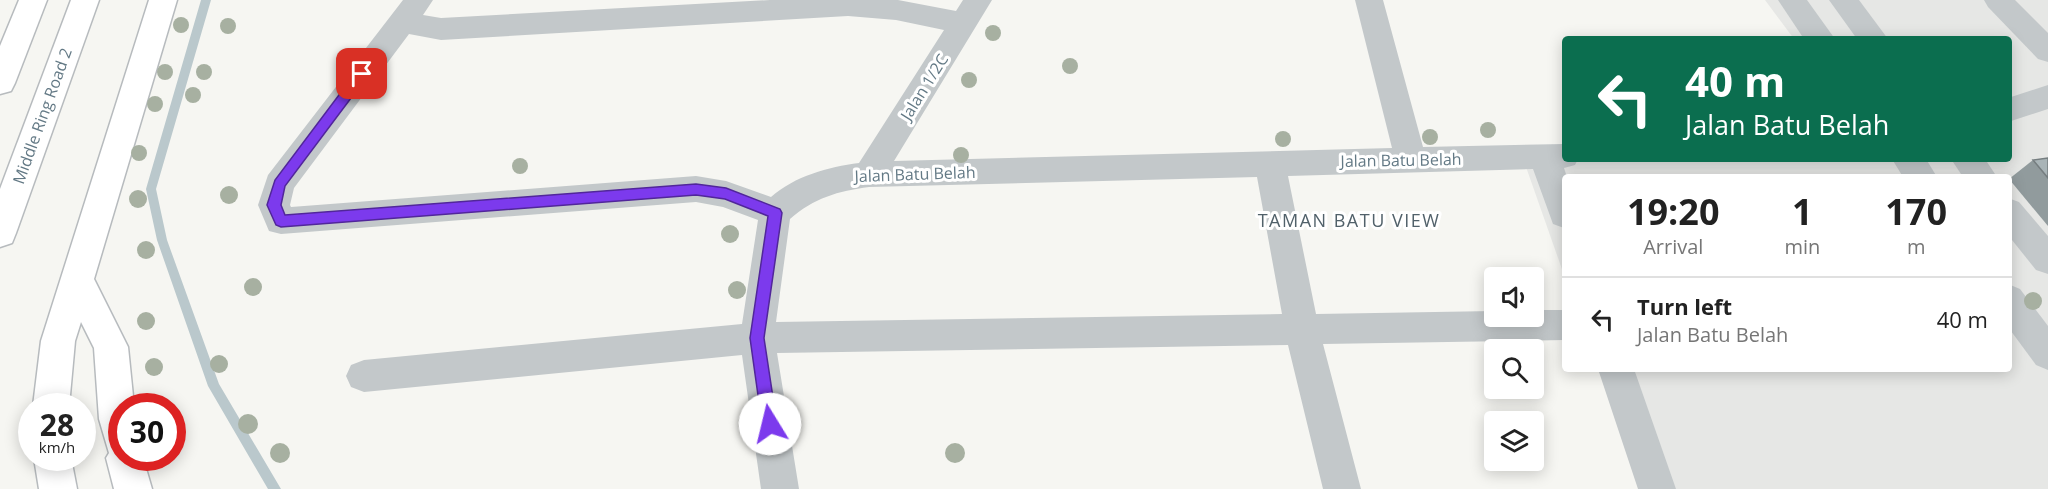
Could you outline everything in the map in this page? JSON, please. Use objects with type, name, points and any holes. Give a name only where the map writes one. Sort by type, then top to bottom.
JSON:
[{"type":"highway","points":[[0,83],[33,0]]},
{"type":"highway","name":"Middle Ring Road 2","points":[[0,233],[85,0]]},
{"type":"highway","points":[[52,393],[57,341],[163,0]]},
{"type":"highway","points":[[76,279],[111,347],[115,393]]},
{"type":"highway","points":[[55,471],[58,489]]},
{"type":"highway","points":[[128,471],[133,489]]},
{"type":"street","points":[[1369,0],[1411,160]]},
{"type":"street","points":[[1792,0],[1818,36]]},
{"type":"street","points":[[1843,0],[1871,36]]},
{"type":"street","points":[[1998,0],[2048,51]]},
{"type":"street","points":[[780,489],[757,338],[775,213],[726,194],[696,189],[281,221],[274,205],[279,184],[410,11],[441,29],[848,6],[896,10],[971,11]]},
{"type":"street","name":"Jalan 1/2C","points":[[868,174],[971,11]]},
{"type":"street","points":[[2012,109],[2048,97]]},
{"type":"street","points":[[1555,156],[1562,202]]},
{"type":"street","name":"Jalan Batu Belah","points":[[775,213],[788,200],[808,187],[840,178],[868,174],[1555,156]]},
{"type":"street","points":[[1969,162],[1979,174]]},
{"type":"street","points":[[1270,164],[1302,329],[1342,489]]},
{"type":"street","points":[[2012,216],[2048,260]]},
{"type":"street","points":[[2012,304],[2048,354]]},
{"type":"street","points":[[364,376],[757,338],[1562,325]]},
{"type":"street","points":[[1617,372],[1656,489]]},
{"type":"shaded area","points":[[1765,0],[2048,0],[2048,489],[1660,489],[1600,372],[2012,372],[2012,174],[1562,174],[1562,269],[1519,147],[1562,145],[1562,162],[2012,162],[2012,36],[1792,36]]},
{"type":"building","points":[[2048,158],[2048,178],[2033,160]]},
{"type":"waterway","points":[[206,0],[151,189],[162,240],[214,386],[275,489]]},
{"type":"district","name":"TAMAN BATU VIEW","points":[[1349,221]]},
{"type":"route","points":[[362,74],[279,184],[274,205],[281,221],[696,189],[726,194],[775,213],[757,338],[770,424]]}]
